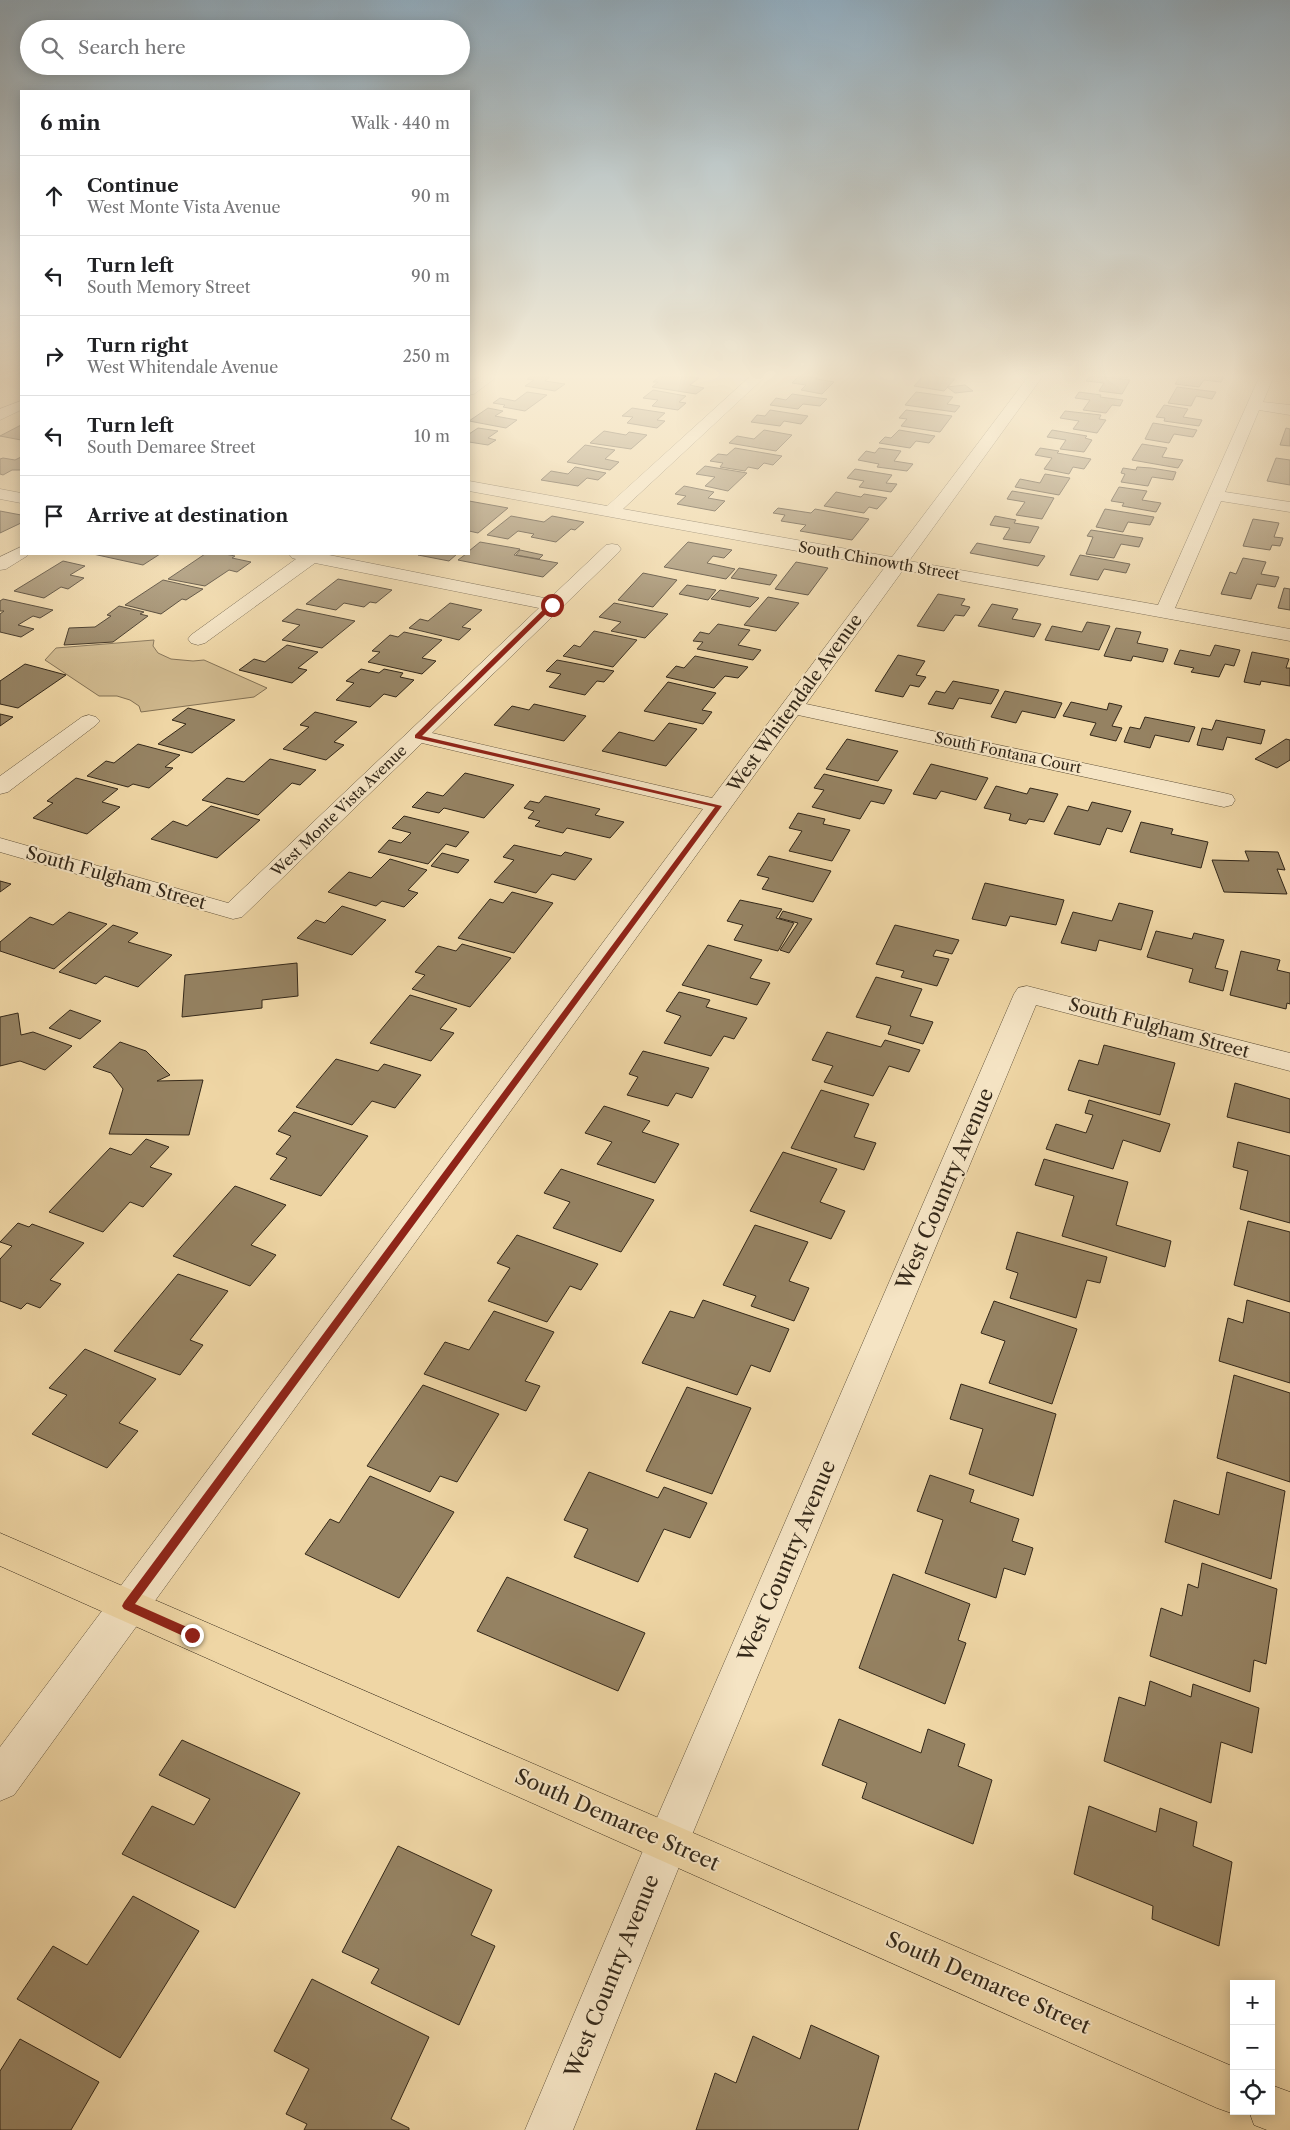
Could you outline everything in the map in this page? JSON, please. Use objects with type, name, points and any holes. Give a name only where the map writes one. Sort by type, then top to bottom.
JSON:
[{"type":"main road","name":"South Demaree Street","points":[[0,1549],[1230,2089]]},
{"type":"main road","points":[[1275,2110],[1290,2116]]},
{"type":"street","points":[[610,512],[653,472]]},
{"type":"street","name":"West Whitendale Avenue","points":[[0,1781],[965,472]]},
{"type":"street","points":[[1164,612],[1225,472]]},
{"type":"street","name":"South Chinowth Street","points":[[470,486],[1290,635]]},
{"type":"street","points":[[0,494],[20,498]]},
{"type":"street","points":[[1215,495],[1290,507]]},
{"type":"street","name":"West Monte Vista Avenue","points":[[233,912],[612,549]]},
{"type":"street","points":[[0,565],[20,553]]},
{"type":"street","points":[[198,639],[308,555],[552,605]]},
{"type":"street","name":"South Fontana Court","points":[[792,706],[1224,800]]},
{"type":"street","points":[[0,787],[89,720]]},
{"type":"street","points":[[418,736],[719,806]]},
{"type":"street","name":"South Fulgham Street","points":[[0,844],[233,912]]},
{"type":"street","name":"South Fulgham Street","points":[[1027,994],[1290,1062]]},
{"type":"street","name":"West Country Avenue","points":[[549,2130],[668,1842],[1027,994]]},
{"type":"shaded area","points":[[154,640],[153,646],[158,653],[171,659],[204,660],[267,688],[254,697],[141,712],[139,706],[130,700],[117,696],[99,696],[45,660],[56,648]]},
{"type":"building","points":[[549,472],[568,474],[570,472],[606,473],[598,480],[587,478],[578,486],[541,480]]},
{"type":"building","points":[[698,472],[747,473],[728,491],[705,486],[715,477],[696,474]]},
{"type":"building","points":[[852,472],[876,472],[892,475],[886,483],[897,484],[891,492],[859,487],[864,481],[847,478]]},
{"type":"building","points":[[1176,472],[1173,480],[1152,477],[1148,486],[1121,482],[1125,474],[1121,473]]},
{"type":"building","points":[[1270,472],[1290,472],[1290,485],[1267,481]]},
{"type":"building","points":[[1045,474],[1070,478],[1059,495],[1015,487],[1020,479],[1040,483]]},
{"type":"building","points":[[684,486],[714,492],[708,498],[725,501],[715,511],[677,504],[686,496],[675,494]]},
{"type":"building","points":[[1119,487],[1147,491],[1142,500],[1161,503],[1156,512],[1122,506],[1124,503],[1111,501]]},
{"type":"building","points":[[1012,491],[1054,498],[1042,519],[1016,515],[1025,502],[1007,499]]},
{"type":"building","points":[[836,492],[861,497],[864,494],[887,498],[877,509],[869,507],[864,513],[824,506]]},
{"type":"building","points":[[470,501],[508,508],[478,533],[470,531]]},
{"type":"building","points":[[778,508],[811,513],[815,509],[869,519],[852,540],[800,531],[806,525],[781,521],[785,515],[773,513]]},
{"type":"building","points":[[1105,509],[1154,517],[1150,525],[1128,522],[1123,532],[1096,527]]},
{"type":"building","points":[[0,511],[20,515],[20,523],[0,533]]},
{"type":"building","points":[[511,516],[544,522],[552,516],[584,522],[575,530],[571,529],[556,542],[531,537],[534,534],[518,531],[508,539],[487,535]]},
{"type":"building","points":[[995,516],[1016,520],[1014,523],[1039,527],[1030,543],[1003,539],[1010,528],[990,525]]},
{"type":"building","points":[[1253,519],[1279,523],[1274,537],[1283,538],[1280,546],[1272,545],[1270,550],[1243,546]]},
{"type":"building","points":[[1091,530],[1143,538],[1139,547],[1121,544],[1114,558],[1086,554],[1093,537],[1087,536]]},
{"type":"building","points":[[480,542],[520,549],[514,555],[558,563],[543,577],[458,560],[465,555],[470,555],[470,550]]},
{"type":"building","points":[[688,542],[732,550],[724,558],[713,556],[707,563],[735,569],[726,579],[664,567]]},
{"type":"building","points":[[977,543],[1045,556],[1038,566],[970,553]]},
{"type":"building","points":[[520,550],[543,555],[539,559],[516,555]]},
{"type":"building","points":[[98,555],[158,555],[143,565]]},
{"type":"building","points":[[204,555],[230,555],[235,556],[232,558],[251,562],[237,572],[229,570],[205,586],[168,579]]},
{"type":"building","points":[[418,555],[456,555],[449,561]]},
{"type":"building","points":[[1080,555],[1130,564],[1126,573],[1104,569],[1098,580],[1070,575]]},
{"type":"building","points":[[1243,558],[1266,562],[1261,574],[1279,577],[1275,587],[1257,584],[1251,599],[1221,594],[1230,572],[1236,574]]},
{"type":"building","points":[[63,561],[85,566],[70,575],[84,578],[68,589],[61,587],[44,598],[14,591]]},
{"type":"building","points":[[796,562],[828,568],[808,595],[775,589]]},
{"type":"building","points":[[739,568],[777,575],[770,585],[731,578]]},
{"type":"building","points":[[643,573],[677,580],[653,607],[618,600]]},
{"type":"building","points":[[338,579],[392,590],[376,603],[370,602],[364,607],[344,603],[336,610],[306,604]]},
{"type":"building","points":[[163,580],[203,589],[186,600],[182,599],[161,614],[125,605]]},
{"type":"building","points":[[687,585],[716,590],[708,600],[679,594]]},
{"type":"building","points":[[1284,588],[1290,589],[1290,610],[1278,608]]},
{"type":"building","points":[[720,590],[759,598],[750,607],[711,599]]},
{"type":"building","points":[[938,594],[965,599],[961,605],[970,607],[964,616],[955,615],[944,631],[917,626]]},
{"type":"building","points":[[768,597],[799,603],[776,631],[744,625]]},
{"type":"building","points":[[3,599],[53,610],[40,618],[33,616],[18,625],[34,629],[21,637],[0,632],[0,614],[4,611],[0,611],[0,601]]},
{"type":"building","points":[[450,603],[482,610],[462,627],[471,629],[459,640],[409,628],[420,619],[428,621]]},
{"type":"building","points":[[614,603],[668,614],[645,638],[611,631],[621,622],[599,617]]},
{"type":"building","points":[[992,604],[1018,609],[1012,619],[1041,624],[1034,637],[978,626]]},
{"type":"building","points":[[119,606],[144,612],[140,614],[148,616],[113,642],[64,645],[69,628],[95,627],[111,616],[107,615]]},
{"type":"building","points":[[297,609],[355,621],[322,648],[282,640],[300,625],[282,621]]},
{"type":"building","points":[[1087,622],[1110,626],[1099,650],[1045,640],[1052,626],[1082,632]]},
{"type":"building","points":[[718,624],[750,630],[738,645],[761,650],[753,660],[697,649],[703,642],[693,641],[700,632],[709,634]]},
{"type":"building","points":[[1116,628],[1141,632],[1137,643],[1168,649],[1163,662],[1133,656],[1131,661],[1104,656]]},
{"type":"building","points":[[594,631],[637,640],[613,667],[563,656],[574,645],[580,647]]},
{"type":"building","points":[[404,632],[442,640],[422,658],[436,661],[422,674],[368,662],[380,652],[372,651],[390,635],[398,637]]},
{"type":"building","points":[[287,645],[318,652],[298,668],[307,670],[292,683],[239,670],[254,659],[265,662]]},
{"type":"building","points":[[1215,645],[1240,650],[1234,666],[1225,664],[1219,677],[1191,672],[1194,668],[1174,664],[1180,650],[1210,656]]},
{"type":"building","points":[[1252,652],[1289,659],[1286,668],[1290,668],[1290,686],[1261,681],[1260,685],[1244,682]]},
{"type":"building","points":[[898,655],[925,661],[916,675],[926,677],[919,687],[910,685],[903,697],[875,691]]},
{"type":"building","points":[[695,656],[748,667],[738,678],[725,676],[714,688],[666,677],[676,666],[684,668]]},
{"type":"building","points":[[557,660],[614,671],[604,682],[597,681],[585,695],[549,687],[561,674],[546,671]]},
{"type":"building","points":[[25,664],[66,675],[18,708],[0,704],[0,681]]},
{"type":"building","points":[[361,669],[379,673],[384,669],[403,673],[400,677],[414,680],[396,697],[384,694],[370,707],[336,700],[354,683],[346,681]]},
{"type":"building","points":[[953,681],[999,690],[991,704],[959,698],[953,709],[928,704],[936,691],[945,693]]},
{"type":"building","points":[[668,682],[716,693],[702,710],[712,712],[703,724],[644,711]]},
{"type":"building","points":[[1005,691],[1062,703],[1055,718],[1022,711],[1016,723],[991,717]]},
{"type":"building","points":[[1071,702],[1107,710],[1109,703],[1122,706],[1112,726],[1122,728],[1116,741],[1090,735],[1096,723],[1063,716]]},
{"type":"building","points":[[534,704],[586,716],[564,741],[494,725],[512,706],[529,710]]},
{"type":"building","points":[[188,708],[235,720],[192,753],[158,744],[186,724],[172,720]]},
{"type":"building","points":[[315,712],[357,722],[334,742],[344,745],[326,760],[283,749],[309,727],[300,725]]},
{"type":"building","points":[[0,714],[13,717],[0,726]]},
{"type":"building","points":[[1145,717],[1195,727],[1189,742],[1155,735],[1150,748],[1124,742],[1130,727],[1140,729]]},
{"type":"building","points":[[1216,720],[1265,730],[1261,744],[1227,737],[1223,750],[1197,745],[1202,728],[1212,730]]},
{"type":"building","points":[[669,723],[697,729],[666,766],[602,751],[619,732],[654,741]]},
{"type":"building","points":[[847,739],[898,751],[878,781],[826,769]]},
{"type":"building","points":[[1286,739],[1290,740],[1290,760],[1277,768],[1255,759]]},
{"type":"building","points":[[138,744],[180,755],[165,767],[173,768],[149,788],[133,784],[128,787],[87,776],[106,761],[114,763]]},
{"type":"building","points":[[270,759],[316,770],[300,785],[292,783],[258,815],[202,800],[227,778],[244,782]]},
{"type":"building","points":[[931,764],[988,778],[976,800],[941,791],[936,799],[913,794]]},
{"type":"building","points":[[465,773],[514,785],[484,818],[444,808],[439,813],[412,807],[427,792],[443,796]]},
{"type":"building","points":[[824,774],[892,790],[884,804],[871,801],[860,819],[812,807],[824,790],[814,788]]},
{"type":"building","points":[[76,778],[118,789],[102,802],[120,807],[87,834],[33,818],[53,803],[47,801]]},
{"type":"building","points":[[996,786],[1027,794],[1030,788],[1058,794],[1044,822],[1029,819],[1026,824],[1009,820],[1011,814],[984,808]]},
{"type":"building","points":[[545,796],[600,809],[595,815],[624,822],[610,838],[567,828],[563,833],[535,826],[540,821],[528,818],[534,811],[524,808],[530,801],[539,803]]},
{"type":"building","points":[[1092,802],[1131,811],[1122,832],[1107,828],[1100,845],[1054,834],[1068,806],[1088,811]]},
{"type":"building","points":[[211,806],[260,820],[217,858],[151,839],[173,821],[187,826]]},
{"type":"building","points":[[798,813],[825,819],[823,824],[850,830],[832,861],[789,851],[802,831],[789,828]]},
{"type":"building","points":[[404,816],[469,832],[456,847],[446,844],[428,864],[378,852],[389,840],[401,843],[411,833],[392,828]]},
{"type":"building","points":[[1141,822],[1173,829],[1171,834],[1208,842],[1201,868],[1130,852]]},
{"type":"building","points":[[514,845],[561,856],[565,852],[592,859],[575,880],[552,874],[536,893],[494,882],[514,860],[503,857]]},
{"type":"building","points":[[1245,851],[1278,852],[1285,870],[1277,869],[1287,894],[1224,892],[1212,860],[1249,861]]},
{"type":"building","points":[[442,853],[469,860],[458,873],[431,866]]},
{"type":"building","points":[[769,856],[831,871],[813,902],[762,889],[769,878],[757,875]]},
{"type":"building","points":[[390,859],[427,870],[408,890],[418,893],[404,907],[382,901],[376,906],[328,892],[349,872],[371,878]]},
{"type":"building","points":[[0,881],[11,884],[0,892]]},
{"type":"building","points":[[985,883],[1064,900],[1056,925],[1010,916],[1006,926],[972,919]]},
{"type":"building","points":[[512,892],[553,903],[514,953],[458,938],[490,899],[503,903]]},
{"type":"building","points":[[740,900],[782,909],[776,918],[794,923],[778,951],[734,940],[743,925],[727,921]]},
{"type":"building","points":[[1119,903],[1153,911],[1141,950],[1099,940],[1096,951],[1061,943],[1073,912],[1112,921]]},
{"type":"building","points":[[342,906],[386,920],[352,955],[297,938],[316,920],[325,923]]},
{"type":"building","points":[[783,911],[812,919],[789,953],[780,950],[798,923],[779,918]]},
{"type":"building","points":[[69,912],[107,924],[54,969],[0,951],[0,942],[30,917],[53,925]]},
{"type":"building","points":[[113,925],[138,933],[128,942],[172,955],[138,987],[105,976],[96,984],[59,972]]},
{"type":"building","points":[[895,925],[959,940],[952,954],[936,950],[933,956],[949,959],[937,986],[901,977],[904,971],[876,964]]},
{"type":"building","points":[[1156,931],[1192,939],[1194,933],[1224,940],[1215,968],[1228,971],[1223,991],[1189,982],[1193,969],[1147,957]]},
{"type":"building","points":[[462,944],[511,958],[470,1007],[412,989],[425,975],[415,972],[438,946],[456,951]]},
{"type":"building","points":[[708,945],[762,960],[750,978],[770,983],[757,1005],[682,985]]},
{"type":"building","points":[[1241,951],[1280,960],[1277,970],[1290,973],[1290,1004],[1287,1003],[1286,1009],[1230,995]]},
{"type":"building","points":[[297,963],[298,996],[262,1000],[262,1008],[182,1017],[185,975]]},
{"type":"building","points":[[876,977],[922,989],[910,1016],[933,1022],[923,1044],[888,1034],[891,1026],[856,1017]]},
{"type":"building","points":[[679,992],[710,1000],[706,1007],[747,1018],[734,1039],[724,1036],[711,1056],[664,1043],[681,1016],[666,1011]]},
{"type":"building","points":[[410,995],[457,1009],[440,1029],[454,1033],[431,1061],[370,1043]]},
{"type":"building","points":[[70,1010],[101,1021],[80,1039],[49,1028]]},
{"type":"building","points":[[18,1013],[21,1035],[33,1032],[72,1046],[45,1070],[20,1061],[0,1066],[0,1017]]},
{"type":"building","points":[[827,1032],[881,1047],[885,1040],[920,1050],[909,1072],[889,1066],[873,1096],[824,1082],[833,1066],[812,1060]]},
{"type":"building","points":[[120,1042],[146,1051],[170,1075],[157,1081],[203,1080],[189,1135],[109,1134],[123,1089],[111,1073],[93,1067]]},
{"type":"building","points":[[1104,1045],[1175,1063],[1160,1115],[1068,1090],[1079,1060],[1098,1065]]},
{"type":"building","points":[[643,1051],[709,1068],[692,1098],[676,1093],[668,1106],[627,1095],[638,1077],[629,1074]]},
{"type":"building","points":[[336,1059],[378,1071],[384,1064],[421,1075],[395,1108],[372,1101],[352,1125],[296,1107]]},
{"type":"building","points":[[1235,1083],[1290,1099],[1290,1133],[1227,1117]]},
{"type":"building","points":[[821,1090],[869,1104],[854,1137],[876,1143],[864,1170],[791,1148]]},
{"type":"building","points":[[1089,1100],[1170,1124],[1160,1152],[1123,1140],[1113,1169],[1046,1149],[1056,1124],[1086,1133],[1093,1115],[1085,1113]]},
{"type":"building","points":[[604,1106],[650,1121],[642,1132],[679,1144],[655,1183],[597,1164],[612,1142],[585,1133]]},
{"type":"building","points":[[294,1112],[368,1136],[321,1196],[270,1179],[287,1158],[276,1154],[291,1136],[278,1131]]},
{"type":"building","points":[[146,1139],[169,1147],[150,1167],[172,1174],[143,1207],[130,1202],[103,1232],[49,1212],[110,1148],[131,1155]]},
{"type":"building","points":[[1238,1142],[1290,1156],[1290,1223],[1240,1209],[1248,1171],[1233,1167]]},
{"type":"building","points":[[783,1152],[837,1169],[820,1202],[845,1211],[831,1239],[750,1211]]},
{"type":"building","points":[[1044,1159],[1128,1182],[1116,1225],[1171,1241],[1165,1267],[1062,1236],[1074,1196],[1035,1185]]},
{"type":"building","points":[[561,1169],[654,1200],[621,1252],[553,1228],[570,1202],[544,1193]]},
{"type":"building","points":[[235,1186],[286,1205],[251,1245],[276,1255],[250,1286],[173,1256]]},
{"type":"building","points":[[1248,1221],[1290,1232],[1290,1302],[1234,1285]]},
{"type":"building","points":[[18,1223],[29,1227],[32,1224],[84,1243],[50,1280],[61,1284],[40,1308],[27,1303],[21,1309],[0,1301],[0,1259],[12,1246],[0,1242]]},
{"type":"building","points":[[755,1225],[808,1242],[789,1281],[809,1288],[794,1321],[751,1306],[756,1296],[723,1285]]},
{"type":"building","points":[[1017,1232],[1107,1257],[1100,1283],[1087,1280],[1076,1318],[1010,1298],[1018,1273],[1006,1269]]},
{"type":"building","points":[[517,1235],[598,1264],[581,1290],[570,1286],[547,1322],[488,1301],[510,1268],[497,1263]]},
{"type":"building","points":[[178,1274],[228,1291],[190,1340],[203,1345],[180,1375],[114,1351]]},
{"type":"building","points":[[703,1300],[789,1329],[770,1372],[751,1365],[737,1395],[642,1363],[670,1311],[694,1318]]},
{"type":"building","points":[[1247,1300],[1290,1313],[1290,1383],[1219,1361],[1228,1318],[1243,1323]]},
{"type":"building","points":[[994,1301],[1077,1329],[1052,1404],[989,1383],[1005,1341],[981,1333]]},
{"type":"building","points":[[494,1311],[554,1332],[525,1381],[540,1386],[526,1411],[424,1374],[445,1342],[469,1350]]},
{"type":"building","points":[[85,1349],[156,1379],[119,1423],[138,1431],[107,1468],[32,1434],[67,1395],[49,1388]]},
{"type":"building","points":[[1234,1375],[1290,1393],[1290,1482],[1217,1458]]},
{"type":"building","points":[[961,1384],[1056,1414],[1033,1496],[969,1474],[983,1429],[950,1419]]},
{"type":"building","points":[[423,1385],[499,1414],[457,1482],[440,1476],[430,1492],[367,1466]]},
{"type":"building","points":[[687,1387],[751,1408],[712,1494],[646,1471]]},
{"type":"building","points":[[589,1472],[658,1498],[664,1487],[707,1503],[690,1538],[664,1529],[638,1582],[574,1557],[588,1529],[564,1520]]},
{"type":"building","points":[[1227,1472],[1285,1491],[1271,1579],[1165,1542],[1174,1500],[1219,1515]]},
{"type":"building","points":[[930,1475],[974,1490],[970,1502],[1019,1519],[1012,1541],[1033,1548],[1025,1575],[1004,1568],[996,1598],[925,1573],[943,1520],[917,1511]]},
{"type":"building","points":[[370,1476],[454,1512],[399,1598],[305,1554],[330,1519],[339,1523]]},
{"type":"building","points":[[1202,1563],[1277,1589],[1266,1664],[1254,1660],[1250,1692],[1150,1656],[1161,1608],[1182,1616],[1188,1584],[1198,1588]]},
{"type":"building","points":[[893,1574],[970,1604],[958,1640],[966,1643],[945,1704],[859,1668]]},
{"type":"building","points":[[507,1577],[645,1633],[618,1691],[477,1631]]},
{"type":"building","points":[[1150,1681],[1191,1697],[1193,1684],[1259,1708],[1252,1753],[1221,1742],[1211,1803],[1104,1761],[1119,1697],[1145,1706]]},
{"type":"building","points":[[839,1719],[921,1753],[928,1729],[965,1744],[958,1766],[992,1780],[973,1844],[862,1798],[867,1783],[822,1765]]},
{"type":"building","points":[[182,1740],[300,1793],[235,1908],[122,1854],[152,1806],[194,1825],[210,1799],[159,1775]]},
{"type":"building","points":[[1089,1806],[1156,1832],[1160,1808],[1197,1822],[1193,1846],[1232,1862],[1219,1946],[1152,1919],[1153,1906],[1074,1874]]},
{"type":"building","points":[[398,1846],[492,1890],[471,1935],[495,1946],[459,2025],[371,1983],[379,1969],[342,1952]]},
{"type":"building","points":[[133,1896],[199,1931],[120,2058],[17,1999],[53,1946],[87,1965]]},
{"type":"building","points":[[312,1979],[429,2037],[391,2119],[409,2128],[409,2130],[304,2130],[307,2124],[286,2114],[309,2069],[274,2051]]},
{"type":"building","points":[[811,2025],[879,2056],[858,2130],[696,2130],[715,2073],[736,2083],[753,2036],[800,2059]]},
{"type":"building","points":[[20,2039],[99,2082],[71,2130],[0,2130],[0,2071]]},
{"type":"route","points":[[192,1635],[128,1606],[719,806],[418,736],[552,605]]}]
